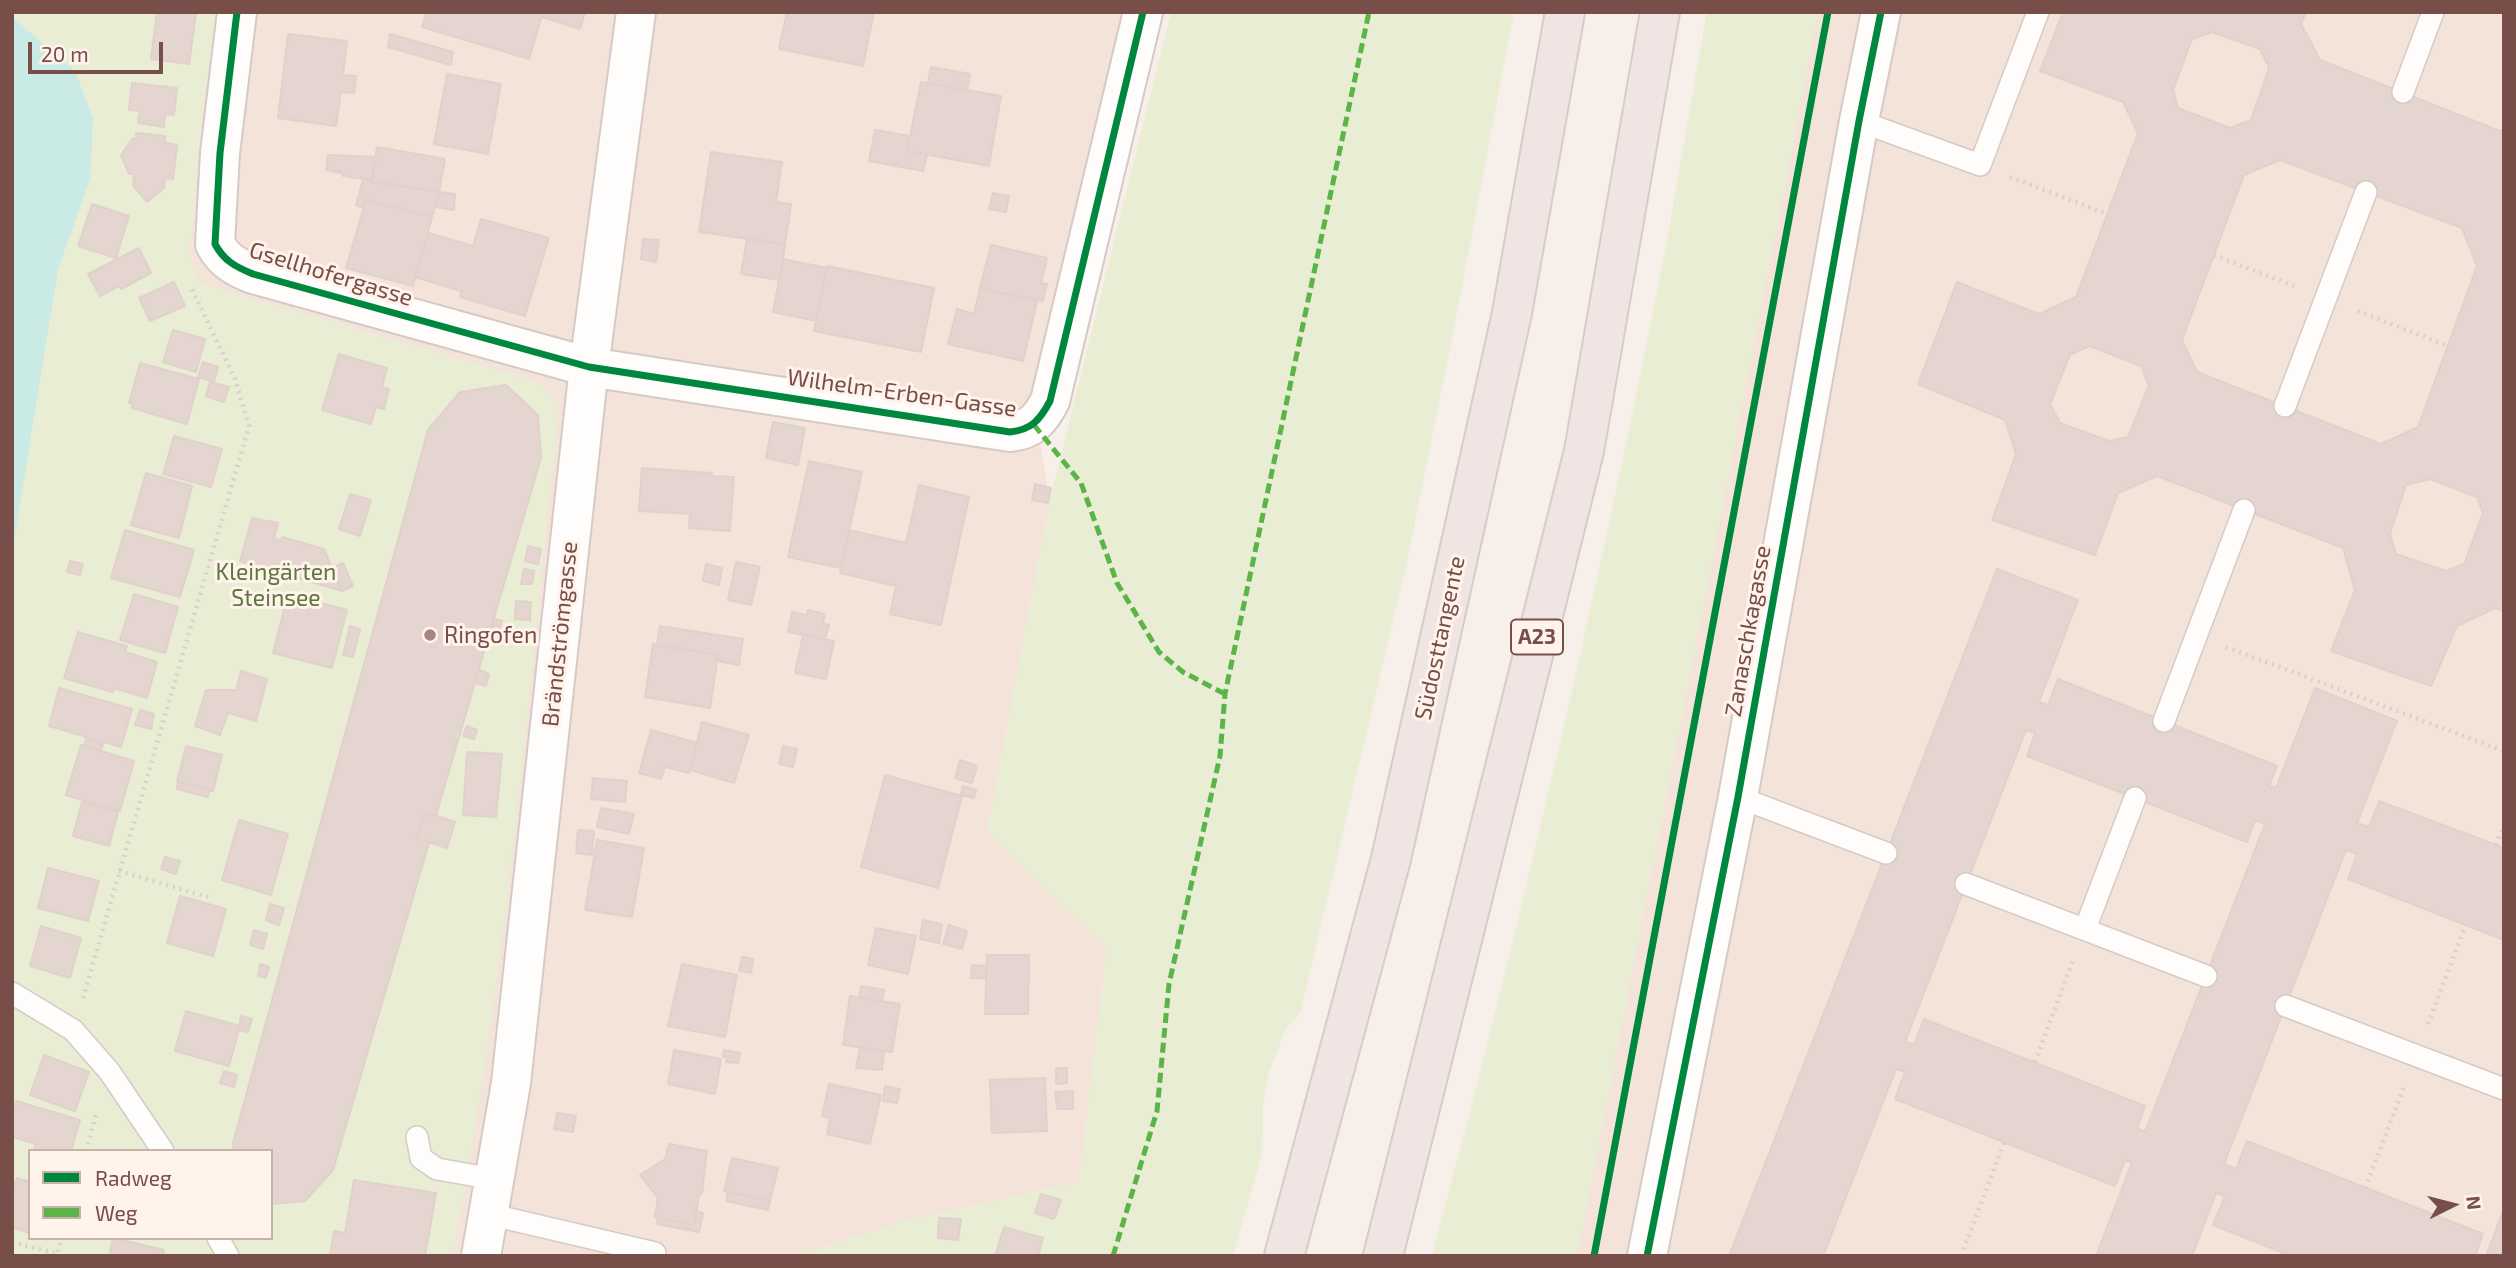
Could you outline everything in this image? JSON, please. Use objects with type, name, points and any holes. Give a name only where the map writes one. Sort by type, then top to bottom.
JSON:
[{"type":"highway","name":"Südosttangente","points":[[1284,1256],[1391,859],[1512,313],[1564,12]]},
{"type":"highway","name":"A23","points":[[1383,1256],[1584,451],[1660,12]]},
{"type":"street","name":"Gsellhofergasse","points":[[237,12],[220,153],[215,244],[222,257],[253,274],[589,367]]},
{"type":"street","name":"Brändströmgasse","points":[[481,1256],[511,1083],[589,367],[636,12]]},
{"type":"street","name":"Wilhelm-Erben-Gasse","points":[[589,367],[1010,432],[1021,431],[1034,425],[1050,401],[1143,12]]},
{"type":"street","name":"Zanaschkagasse","points":[[1647,1256],[1738,797],[1859,121],[1881,12]]},
{"type":"lane","points":[[1859,121],[1980,165],[2038,12]]},
{"type":"lane","points":[[2403,92],[2433,12]]},
{"type":"lane","points":[[2284,406],[2366,192]]},
{"type":"lane","points":[[2164,721],[2244,510]]},
{"type":"lane","points":[[1738,797],[1886,853]]},
{"type":"lane","points":[[2085,929],[2135,798]]},
{"type":"lane","points":[[1966,884],[2206,976]]},
{"type":"lane","points":[[12,993],[74,1030],[109,1071],[162,1149]]},
{"type":"lane","points":[[2286,1006],[2504,1089]]},
{"type":"lane","points":[[417,1136],[421,1158],[491,1197],[654,1253]]},
{"type":"lane","points":[[219,1240],[228,1256]]},
{"type":"path","points":[[1980,165],[2107,214]]},
{"type":"path","points":[[74,1030],[249,426],[236,379],[188,280]]},
{"type":"path","points":[[2196,636],[2504,751]]},
{"type":"path","points":[[2496,845],[2504,825]]},
{"type":"path","points":[[120,870],[208,897]]},
{"type":"path","points":[[2035,1062],[2085,929]]},
{"type":"path","points":[[1961,1256],[2004,1143]]},
{"type":"path","points":[[12,1241],[57,1255]]},
{"type":"shaded area","points":[[217,12],[1122,12],[1032,397],[1050,500],[987,833],[1107,948],[1079,1182],[901,1222],[796,1256],[452,1256],[467,1175],[509,872],[559,405],[540,383],[198,283],[189,255],[202,115]]},
{"type":"shaded area","points":[[1818,12],[2504,12],[2504,1256],[1577,1256]]},
{"type":"green space","name":"Kleingärten Steinsee","points":[[12,12],[217,12],[202,115],[189,255],[198,283],[540,383],[559,405],[502,938],[488,1044],[452,1256],[12,1256]]},
{"type":"green space","points":[[1171,12],[1514,12],[1408,557],[1300,1014],[1287,1026],[1269,1072],[1263,1103],[1262,1153],[1233,1256],[796,1256],[901,1222],[1079,1182],[1107,948],[987,833],[1050,500]]},
{"type":"green space","points":[[1707,12],[1818,12],[1577,1256],[1432,1256],[1526,888],[1583,642],[1661,271]]},
{"type":"water","points":[[12,17],[75,71],[93,119],[90,179],[58,269],[12,554]]},
{"type":"building","points":[[157,12],[196,12],[189,64],[151,59]]},
{"type":"building","points":[[427,12],[543,12],[529,59],[422,27]]},
{"type":"building","points":[[543,12],[585,12],[580,29],[542,17]]},
{"type":"building","points":[[787,12],[874,12],[863,66],[779,49]]},
{"type":"building","points":[[2063,12],[2306,12],[2301,24],[2320,60],[2500,131],[2504,129],[2504,611],[2495,608],[2457,626],[2431,686],[2331,651],[2355,590],[2343,548],[2157,476],[2118,493],[2095,555],[1992,520],[2016,454],[2005,420],[1918,384],[1957,282],[2039,314],[2076,297],[2138,133],[2123,102],[2040,71]],"holes":[[[2212,32],[2260,49],[2269,68],[2251,120],[2230,128],[2178,108],[2173,90],[2192,39]],[[2280,160],[2462,228],[2477,266],[2418,427],[2381,444],[2197,372],[2182,340],[2244,175]],[[2090,346],[2141,366],[2149,385],[2128,437],[2109,441],[2060,423],[2050,404],[2070,355]],[[2430,479],[2477,497],[2483,513],[2464,564],[2446,571],[2396,554],[2390,534],[2406,485]]]},
{"type":"building","points":[[288,34],[347,41],[343,75],[356,76],[354,93],[341,92],[336,126],[278,118]]},
{"type":"building","points":[[390,34],[453,52],[451,65],[388,47]]},
{"type":"building","points":[[931,67],[970,74],[967,90],[928,83]]},
{"type":"building","points":[[447,74],[501,84],[488,154],[434,144]]},
{"type":"building","points":[[921,82],[1001,96],[989,166],[907,151]]},
{"type":"building","points":[[132,83],[177,88],[174,115],[165,114],[164,127],[138,123],[140,111],[129,110]]},
{"type":"building","points":[[875,130],[910,136],[907,151],[927,155],[923,171],[869,161]]},
{"type":"building","points":[[136,133],[165,136],[165,143],[177,145],[173,179],[165,178],[164,188],[147,202],[133,185],[134,174],[129,174],[121,155],[133,138],[137,139]]},
{"type":"building","points":[[377,147],[445,159],[439,192],[372,182]]},
{"type":"building","points":[[711,152],[782,162],[776,202],[791,204],[785,244],[699,232]]},
{"type":"building","points":[[328,155],[374,157],[372,180],[343,176],[342,173],[326,170]]},
{"type":"building","points":[[363,180],[439,192],[432,217],[366,200],[363,208],[356,205]]},
{"type":"building","points":[[439,192],[455,194],[454,210],[435,207]]},
{"type":"building","points":[[993,193],[1009,196],[1006,212],[989,209]]},
{"type":"building","points":[[366,200],[432,217],[413,286],[346,268]]},
{"type":"building","points":[[92,204],[129,216],[116,258],[78,246]]},
{"type":"building","points":[[481,219],[549,238],[525,316],[460,297],[461,291],[415,277],[428,233],[473,246]]},
{"type":"building","points":[[643,239],[659,240],[656,262],[641,259]]},
{"type":"building","points":[[747,239],[785,244],[780,280],[741,274]]},
{"type":"building","points":[[991,245],[1047,258],[1041,283],[1047,284],[1043,301],[980,288]]},
{"type":"building","points":[[139,248],[151,273],[121,289],[119,286],[100,296],[88,274]]},
{"type":"building","points":[[783,259],[827,268],[816,321],[773,312]]},
{"type":"building","points":[[827,266],[934,288],[921,352],[814,331]]},
{"type":"building","points":[[174,282],[185,306],[150,321],[139,298]]},
{"type":"building","points":[[980,288],[1037,301],[1023,361],[948,344],[957,309],[974,314]]},
{"type":"building","points":[[173,330],[205,339],[196,372],[163,362]]},
{"type":"building","points":[[339,354],[387,368],[382,387],[389,389],[384,409],[376,407],[371,424],[322,410]]},
{"type":"building","points":[[203,362],[218,367],[214,382],[198,377]]},
{"type":"building","points":[[140,363],[199,379],[187,424],[132,408],[133,404],[129,403]]},
{"type":"building","points":[[210,382],[229,387],[224,402],[206,396]]},
{"type":"building","name":"Ringofen","points":[[506,385],[538,415],[541,458],[436,815],[425,812],[416,838],[429,843],[333,1170],[305,1201],[273,1204],[273,1149],[234,1149],[233,1143],[428,430],[460,392]]},
{"type":"building","points":[[773,422],[805,428],[798,465],[766,458]]},
{"type":"building","points":[[174,436],[222,449],[211,487],[163,474]]},
{"type":"building","points":[[809,461],[862,472],[841,568],[788,557]]},
{"type":"building","points":[[642,468],[734,477],[730,531],[689,528],[690,514],[639,511]]},
{"type":"building","points":[[146,473],[192,486],[179,538],[131,525]]},
{"type":"building","points":[[1035,484],[1051,488],[1048,503],[1032,500]]},
{"type":"building","points":[[919,485],[969,497],[941,625],[890,614],[896,586],[840,573],[849,530],[906,543]]},
{"type":"building","points":[[350,494],[371,500],[360,536],[339,529]]},
{"type":"building","points":[[252,518],[278,523],[274,538],[281,541],[282,537],[324,549],[342,591],[240,561]]},
{"type":"building","points":[[125,530],[194,550],[180,597],[111,578]]},
{"type":"building","points":[[528,546],[541,549],[538,564],[525,561]]},
{"type":"building","points":[[70,561],[83,564],[80,575],[67,572]]},
{"type":"building","points":[[736,562],[760,567],[751,605],[728,600]]},
{"type":"building","points":[[343,563],[353,586],[342,591],[331,569]]},
{"type":"building","points":[[706,564],[722,568],[719,585],[703,581]]},
{"type":"building","points":[[524,569],[534,571],[532,584],[521,584]]},
{"type":"building","points":[[1997,569],[2078,600],[2039,702],[2048,705],[2058,679],[2277,766],[2269,786],[2276,788],[2315,688],[2397,721],[2357,823],[2369,827],[2379,801],[2504,848],[2504,940],[2348,879],[2357,854],[2346,850],[2224,1164],[2236,1169],[2247,1141],[2483,1234],[2475,1256],[2291,1256],[2213,1225],[2225,1196],[2216,1193],[2192,1256],[2096,1256],[2132,1163],[2125,1160],[2115,1186],[1895,1099],[1905,1072],[1896,1069],[1823,1256],[1729,1256]],"holes":[[[2026,730],[2035,733],[2027,756],[2247,842],[2255,820],[2265,824],[2145,1132],[2137,1128],[2145,1106],[1924,1019],[1914,1045],[1905,1042]]]},
{"type":"building","points":[[134,594],[178,607],[165,653],[120,640]]},
{"type":"building","points":[[288,594],[347,610],[332,668],[273,653]]},
{"type":"building","points":[[516,601],[531,602],[530,620],[515,619]]},
{"type":"building","points":[[808,610],[825,614],[823,623],[829,625],[825,639],[788,632],[792,612],[807,615]]},
{"type":"building","points":[[495,619],[502,621],[499,631],[492,630]]},
{"type":"building","points":[[350,626],[360,629],[353,657],[343,655]]},
{"type":"building","points":[[660,626],[743,639],[739,665],[716,661],[718,655],[657,645]]},
{"type":"building","points":[[78,632],[127,646],[125,652],[157,662],[147,698],[114,688],[113,692],[64,678]]},
{"type":"building","points":[[803,635],[834,641],[826,679],[795,673]]},
{"type":"building","points":[[653,644],[718,655],[710,708],[645,697]]},
{"type":"building","points":[[479,670],[489,674],[486,686],[475,683]]},
{"type":"building","points":[[241,671],[267,679],[256,721],[228,713],[220,735],[195,726],[206,690],[236,690]]},
{"type":"building","points":[[59,688],[132,709],[121,747],[49,726]]},
{"type":"building","points":[[140,710],[154,714],[151,729],[135,725]]},
{"type":"building","points":[[702,722],[749,735],[734,783],[690,770]]},
{"type":"building","points":[[467,726],[477,730],[474,739],[463,736]]},
{"type":"building","points":[[651,730],[697,743],[689,773],[665,767],[661,779],[639,773]]},
{"type":"building","points":[[86,738],[103,743],[101,751],[84,746]]},
{"type":"building","points":[[81,745],[134,761],[120,811],[66,795]]},
{"type":"building","points":[[186,746],[222,755],[213,791],[177,782]]},
{"type":"building","points":[[783,746],[797,749],[793,767],[779,764]]},
{"type":"building","points":[[467,752],[502,754],[496,817],[463,815]]},
{"type":"building","points":[[960,760],[977,766],[972,783],[955,778]]},
{"type":"building","points":[[885,775],[962,796],[938,888],[861,867]]},
{"type":"building","points":[[593,778],[627,781],[625,802],[591,799]]},
{"type":"building","points":[[178,782],[209,790],[208,797],[177,789]]},
{"type":"building","points":[[963,786],[976,790],[974,798],[961,795]]},
{"type":"building","points":[[82,802],[118,812],[109,846],[73,836]]},
{"type":"building","points":[[601,808],[634,814],[629,834],[597,827]]},
{"type":"building","points":[[425,812],[455,822],[447,848],[416,838]]},
{"type":"building","points":[[239,820],[288,834],[271,895],[222,880]]},
{"type":"building","points":[[578,830],[594,831],[592,855],[576,853]]},
{"type":"building","points":[[597,840],[644,848],[632,917],[585,910]]},
{"type":"building","points":[[165,857],[180,861],[176,874],[161,869]]},
{"type":"building","points":[[48,868],[99,881],[88,921],[38,908]]},
{"type":"building","points":[[180,896],[226,909],[213,956],[167,943]]},
{"type":"building","points":[[270,904],[284,908],[279,925],[266,920]]},
{"type":"building","points":[[923,920],[942,924],[939,943],[920,939]]},
{"type":"building","points":[[949,925],[967,931],[962,949],[943,944]]},
{"type":"building","points":[[41,926],[81,938],[70,978],[30,966]]},
{"type":"building","points":[[876,928],[916,936],[908,974],[868,965]]},
{"type":"building","points":[[254,930],[267,934],[263,949],[250,945]]},
{"type":"building","points":[[987,955],[1029,955],[1028,1014],[985,1014]]},
{"type":"building","points":[[742,957],[753,959],[751,973],[739,971]]},
{"type":"building","points":[[260,964],[269,967],[266,978],[258,976]]},
{"type":"building","points":[[682,964],[737,975],[725,1037],[668,1026]]},
{"type":"building","points":[[972,965],[986,966],[986,978],[971,978]]},
{"type":"building","points":[[861,986],[884,990],[882,1001],[859,998]]},
{"type":"building","points":[[850,996],[900,1004],[892,1052],[843,1045]]},
{"type":"building","points":[[186,1011],[240,1026],[229,1066],[175,1051]]},
{"type":"building","points":[[241,1016],[252,1019],[248,1032],[239,1030]]},
{"type":"building","points":[[860,1047],[884,1051],[882,1070],[856,1068]]},
{"type":"building","points":[[674,1050],[721,1059],[715,1094],[668,1084]]},
{"type":"building","points":[[724,1050],[740,1053],[738,1063],[726,1062],[727,1057],[723,1057]]},
{"type":"building","points":[[44,1055],[89,1072],[75,1111],[30,1095]]},
{"type":"building","points":[[1056,1068],[1067,1068],[1067,1083],[1056,1084]]},
{"type":"building","points":[[224,1071],[237,1075],[234,1087],[220,1083]]},
{"type":"building","points":[[1045,1078],[1047,1131],[992,1133],[990,1080]]},
{"type":"building","points":[[829,1084],[881,1095],[870,1144],[827,1134],[830,1118],[822,1116]]},
{"type":"building","points":[[885,1086],[900,1089],[897,1103],[883,1101]]},
{"type":"building","points":[[1073,1091],[1073,1109],[1057,1109],[1055,1092]]},
{"type":"building","points":[[16,1101],[80,1120],[72,1149],[35,1149],[36,1144],[12,1137],[12,1114]]},
{"type":"building","points":[[557,1113],[576,1116],[573,1132],[554,1129]]},
{"type":"building","points":[[669,1144],[707,1151],[702,1193],[699,1196],[694,1225],[655,1217],[658,1198],[640,1175],[665,1159]]},
{"type":"building","points":[[732,1158],[778,1168],[770,1201],[724,1191]]},
{"type":"building","points":[[17,1178],[28,1181],[28,1232],[12,1227],[12,1191]]},
{"type":"building","points":[[354,1180],[436,1193],[425,1256],[330,1256],[334,1231],[345,1233]]},
{"type":"building","points":[[728,1192],[770,1201],[768,1210],[726,1201]]},
{"type":"building","points":[[1041,1194],[1061,1200],[1054,1219],[1035,1213]]},
{"type":"building","points":[[2504,1209],[2504,1256],[2486,1256]]},
{"type":"building","points":[[696,1211],[703,1213],[699,1232],[657,1224],[658,1217],[694,1225]]},
{"type":"building","points":[[939,1218],[961,1219],[958,1240],[938,1238]]},
{"type":"building","points":[[1004,1227],[1043,1238],[1038,1256],[995,1256]]},
{"type":"building","points":[[113,1240],[164,1250],[162,1256],[109,1256]]},
{"type":"marked path","points":[[1113,1256],[1157,1111],[1169,984],[1220,756],[1225,694],[1369,12]]},
{"type":"marked path","points":[[1034,425],[1081,483],[1117,583],[1159,652],[1183,672],[1225,694]]},
{"type":"cycle path","points":[[237,12],[220,153],[215,244],[222,255],[236,266],[253,274],[589,367],[1010,432],[1024,429],[1034,423],[1050,401],[1143,12]]},
{"type":"cycle path","points":[[1594,1256],[1828,12]]},
{"type":"cycle path","points":[[1647,1256],[1738,797],[1859,121],[1881,12]]},
{"type":"place","name":"Ringofen","points":[[430,635]]}]
